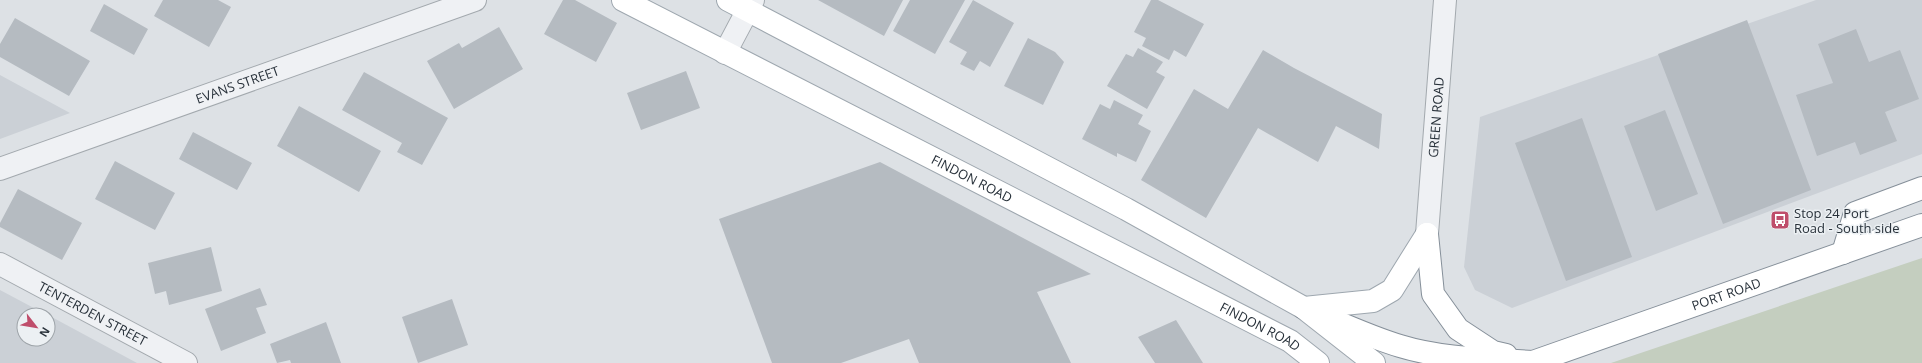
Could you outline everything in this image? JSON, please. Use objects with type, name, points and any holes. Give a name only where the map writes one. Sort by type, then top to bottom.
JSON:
[{"type":"main road","name":"FINDON ROAD","points":[[623,0],[1290,342],[1318,363]]},
{"type":"main road","points":[[728,0],[751,5],[1126,209],[1304,308],[1400,346],[1439,354],[1531,363]]},
{"type":"main road","points":[[1843,253],[1855,213],[1922,188]]},
{"type":"main road","name":"PORT ROAD","points":[[1531,363],[1922,224]]},
{"type":"main road","points":[[1304,308],[1373,301],[1392,290],[1427,234]]},
{"type":"main road","points":[[1427,234],[1433,294],[1458,329],[1493,352],[1531,363]]},
{"type":"main road","points":[[1304,308],[1374,363]]},
{"type":"main road","points":[[1290,342],[1295,363]]},
{"type":"street","name":"EVANS STREET","points":[[0,169],[475,0]]},
{"type":"street","name":"GREEN ROAD","points":[[1427,234],[1445,0]]},
{"type":"street","points":[[726,53],[751,5]]},
{"type":"street","name":"TENTERDEN STREET","points":[[0,264],[186,363]]},
{"type":"shaded area","points":[[1816,0],[1922,0],[1922,154],[1512,308],[1475,290],[1464,267],[1480,117]]},
{"type":"shaded area","points":[[0,75],[70,113],[0,139]]},
{"type":"shaded area","points":[[0,290],[32,307],[16,307],[16,347],[56,347],[56,319],[137,363],[0,363]]},
{"type":"green space","points":[[1922,258],[1922,363],[1611,363]]},
{"type":"building","points":[[163,0],[218,0],[231,7],[209,47],[154,16]]},
{"type":"building","points":[[563,0],[575,0],[617,23],[596,62],[544,34]]},
{"type":"building","points":[[818,0],[903,0],[884,36]]},
{"type":"building","points":[[910,0],[965,0],[935,54],[893,31]]},
{"type":"building","points":[[973,0],[1014,23],[990,67],[980,61],[974,71],[960,64],[967,52],[949,42]]},
{"type":"building","points":[[1151,0],[1158,0],[1204,24],[1186,57],[1174,50],[1169,60],[1142,46],[1146,38],[1134,32]]},
{"type":"building","points":[[104,4],[148,29],[134,55],[90,31]]},
{"type":"building","points":[[15,18],[90,61],[69,96],[0,57],[0,44]]},
{"type":"building","points":[[1747,20],[1811,190],[1723,224],[1658,54]]},
{"type":"building","points":[[499,27],[523,69],[454,109],[427,61],[459,43],[462,48]]},
{"type":"building","points":[[1856,29],[1869,62],[1900,50],[1919,99],[1885,112],[1897,141],[1860,155],[1855,142],[1817,156],[1796,95],[1833,83],[1818,44]]},
{"type":"building","points":[[1028,38],[1055,52],[1064,62],[1043,105],[1004,86]]},
{"type":"building","points":[[1138,48],[1163,62],[1156,72],[1165,77],[1147,109],[1107,86],[1126,54],[1133,57]]},
{"type":"building","points":[[1263,50],[1382,114],[1379,149],[1336,126],[1318,162],[1258,128],[1206,218],[1141,180],[1194,89],[1228,109]]},
{"type":"building","points":[[686,71],[700,108],[641,130],[627,93]]},
{"type":"building","points":[[364,72],[448,118],[422,165],[397,152],[402,143],[342,110]]},
{"type":"building","points":[[1114,100],[1143,115],[1138,124],[1151,131],[1136,162],[1117,153],[1117,157],[1082,139],[1100,104],[1110,109]]},
{"type":"building","points":[[299,106],[381,151],[359,192],[277,146]]},
{"type":"building","points":[[1665,110],[1698,194],[1656,211],[1624,126]]},
{"type":"building","points":[[1582,118],[1632,257],[1566,281],[1515,143]]},
{"type":"building","points":[[193,132],[252,163],[237,190],[179,159]]},
{"type":"building","points":[[115,161],[175,193],[155,230],[95,199]]},
{"type":"building","points":[[880,162],[1091,274],[1037,292],[1071,363],[919,363],[909,339],[841,363],[772,363],[719,219]]},
{"type":"building","points":[[18,189],[82,223],[62,260],[0,227],[0,223]]},
{"type":"building","points":[[211,247],[222,291],[169,305],[166,291],[155,294],[148,263]]},
{"type":"building","points":[[260,288],[267,305],[256,308],[266,333],[221,351],[205,309]]},
{"type":"building","points":[[452,299],[468,345],[418,363],[402,317]]},
{"type":"building","points":[[1176,320],[1203,363],[1155,363],[1138,337]]},
{"type":"building","points":[[326,322],[341,363],[291,363],[290,360],[277,363],[270,344]]},
{"type":"place","name":"Stop 24 Port Road - South side","points":[[1780,220]]}]
